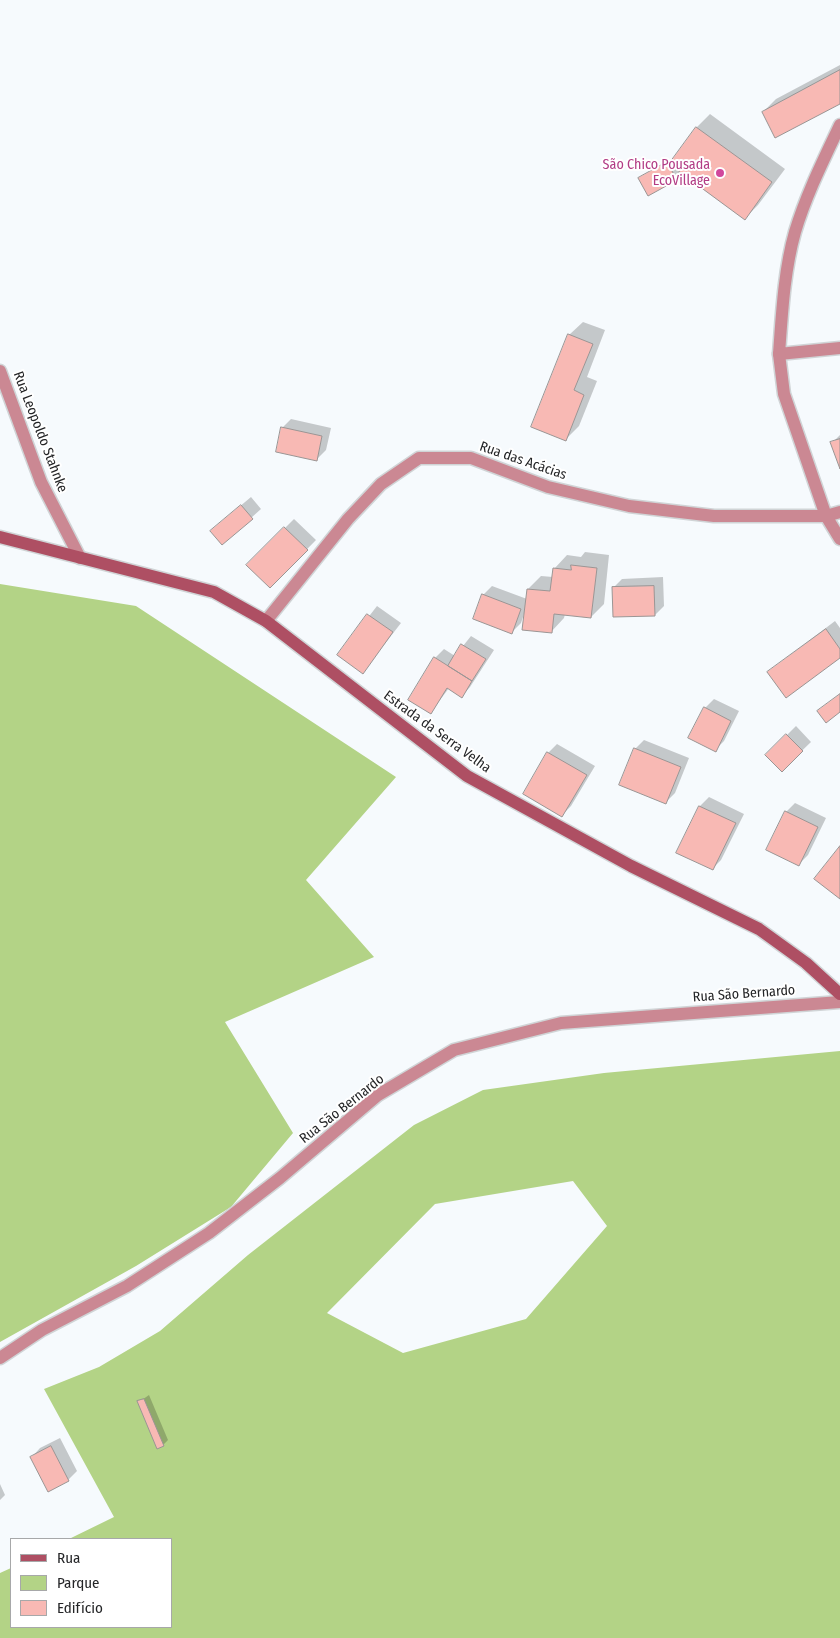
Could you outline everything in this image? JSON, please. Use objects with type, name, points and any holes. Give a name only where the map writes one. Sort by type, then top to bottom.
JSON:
[{"type":"street","points":[[840,125],[818,172],[795,232],[784,291],[779,354],[784,394],[826,516],[840,539]]},
{"type":"street","points":[[779,354],[840,348]]},
{"type":"street","name":"Rua Leopoldo Stahnke","points":[[0,371],[40,482],[80,558]]},
{"type":"street","name":"Rua das Acácias","points":[[266,621],[361,505],[381,484],[419,458],[471,458],[548,487],[629,506],[714,516],[826,516],[840,512]]},
{"type":"street","name":"Estrada da Serra Velha","points":[[0,537],[214,592],[266,621],[466,776],[631,866],[759,929],[806,963],[840,994]]},
{"type":"street","name":"Rua São Bernardo","points":[[0,1358],[42,1330],[126,1286],[209,1233],[280,1178],[378,1095],[454,1050],[561,1023],[840,1002]]},
{"type":"green space","points":[[0,584],[136,606],[396,777],[306,880],[374,957],[225,1022],[293,1133],[231,1207],[136,1266],[0,1342]]},
{"type":"green space","points":[[840,1051],[840,1638],[0,1638],[0,1573],[10,1568],[10,1628],[172,1628],[172,1538],[71,1538],[114,1517],[44,1389],[99,1367],[160,1331],[248,1255],[414,1125],[483,1090],[604,1073]],"holes":[[[573,1181],[607,1226],[526,1319],[403,1353],[327,1313],[435,1204]]]},
{"type":"building","points":[[840,70],[840,104],[775,138],[762,112]]},
{"type":"building","name":"São Chico Pousada EcoVillage","points":[[696,127],[772,182],[745,220],[669,164]]},
{"type":"building","points":[[667,162],[677,180],[648,196],[638,178]]},
{"type":"building","points":[[568,334],[593,344],[574,390],[584,395],[566,441],[531,427]]},
{"type":"building","points":[[281,427],[322,436],[317,461],[276,452]]},
{"type":"building","points":[[840,439],[840,469],[830,442]]},
{"type":"building","points":[[241,505],[253,519],[222,545],[210,531]]},
{"type":"building","points":[[284,527],[308,550],[270,588],[246,565]]},
{"type":"building","points":[[571,565],[597,568],[591,618],[554,614],[552,633],[522,630],[527,589],[550,591],[553,568],[571,570]]},
{"type":"building","points":[[654,586],[655,616],[613,617],[612,587]]},
{"type":"building","points":[[482,594],[521,609],[512,634],[473,619]]},
{"type":"building","points":[[367,614],[393,632],[363,674],[337,655]]},
{"type":"building","points":[[826,629],[840,649],[840,658],[786,698],[767,672]]},
{"type":"building","points":[[461,644],[486,659],[472,681],[448,666]]},
{"type":"building","points":[[434,657],[472,681],[462,698],[447,688],[431,714],[408,700]]},
{"type":"building","points":[[840,694],[840,712],[826,723],[817,711]]},
{"type":"building","points":[[704,707],[731,721],[716,752],[688,738]]},
{"type":"building","points":[[786,734],[803,751],[782,772],[765,755]]},
{"type":"building","points":[[634,748],[681,767],[666,804],[619,785]]},
{"type":"building","points":[[547,752],[587,775],[562,817],[523,794]]},
{"type":"building","points":[[699,806],[736,823],[713,870],[676,853]]},
{"type":"building","points":[[785,811],[818,827],[799,866],[766,850]]},
{"type":"building","points":[[840,846],[840,899],[814,879]]},
{"type":"building","points":[[144,1399],[164,1446],[157,1449],[137,1401]]},
{"type":"building","points":[[51,1446],[69,1481],[48,1492],[30,1457]]},
{"type":"place","name":"São Chico Pousada EcoVillage","points":[[720,173]]}]
